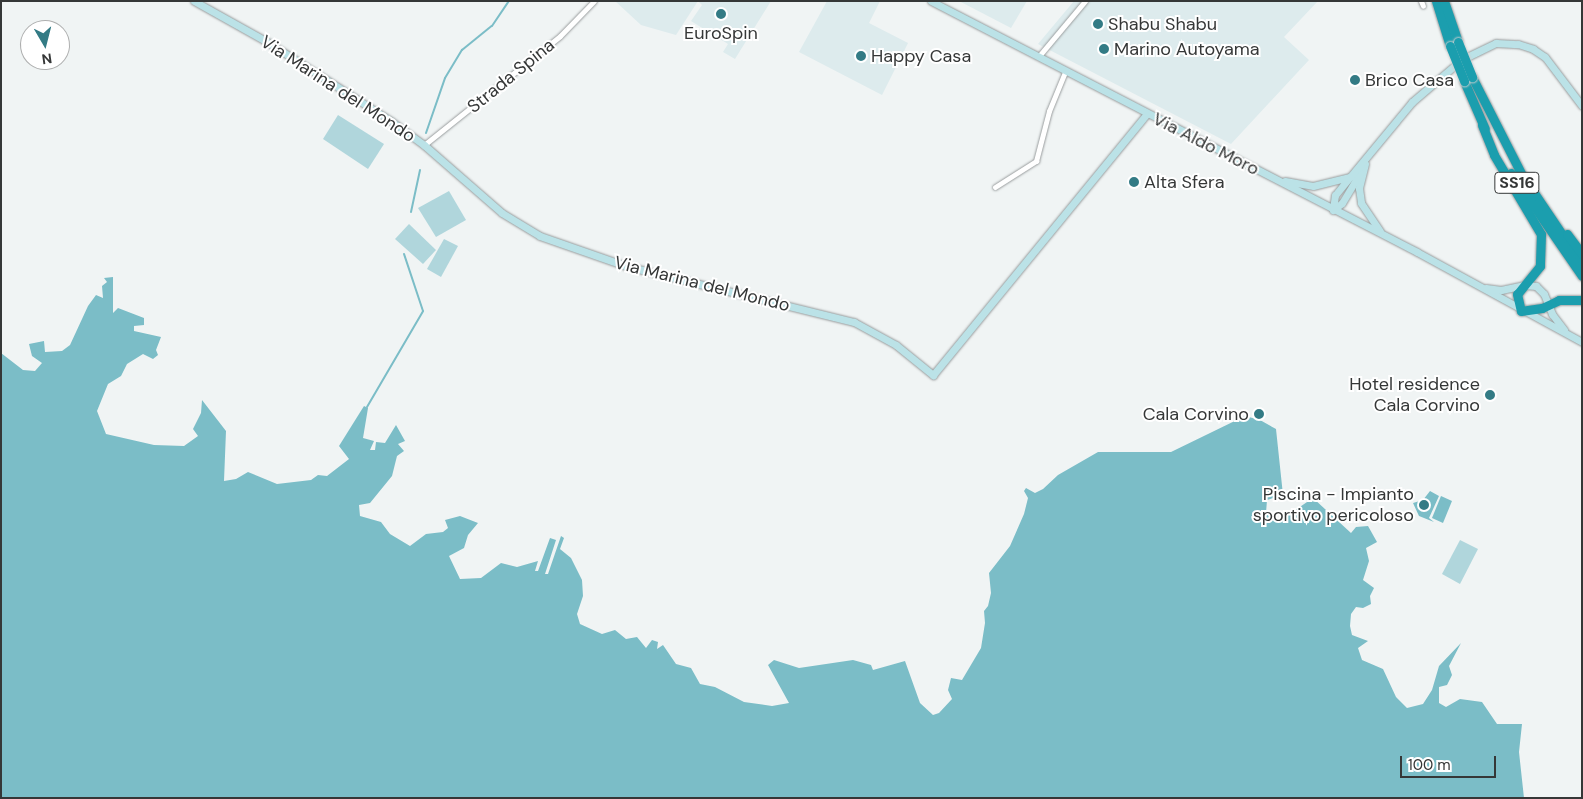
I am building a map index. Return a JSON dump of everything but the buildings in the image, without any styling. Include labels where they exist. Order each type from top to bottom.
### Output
[{"type":"highway","name":"SS16","points":[[1436,1],[1468,80],[1494,155],[1541,234],[1540,266],[1524,285]]},
{"type":"highway","name":"SS16","points":[[1444,1],[1454,44]]},
{"type":"highway","name":"SS16","points":[[1468,80],[1535,198],[1582,264]]},
{"type":"highway","name":"SS16","points":[[1482,124],[1535,213],[1582,276]]},
{"type":"highway","name":"SS16","points":[[1499,134],[1506,140],[1582,254]]},
{"type":"highway","points":[[1524,285],[1517,294],[1521,311],[1549,305],[1559,300],[1582,300]]},
{"type":"street","name":"Via Marina del Mondo","points":[[194,1],[332,82],[424,145],[484,200],[540,236],[626,266],[854,322],[896,346],[934,375],[1147,114]]},
{"type":"street","name":"Strada Spina","points":[[424,145],[560,36],[594,1]]},
{"type":"street","name":"Via Aldo Moro","points":[[931,1],[1333,210],[1382,233],[1521,311],[1582,342]]},
{"type":"street","points":[[1038,56],[1085,1]]},
{"type":"street","points":[[1468,56],[1496,43],[1518,44],[1533,49],[1545,57],[1582,106]]},
{"type":"street","points":[[1333,210],[1335,195],[1371,154],[1412,102],[1453,67]]},
{"type":"street","points":[[995,187],[1036,161],[1047,128],[1049,111],[1065,72]]},
{"type":"street","points":[[1333,210],[1342,203],[1371,154]]},
{"type":"street","points":[[1361,170],[1361,203],[1382,233]]},
{"type":"street","points":[[1273,178],[1313,186],[1350,177]]},
{"type":"street","points":[[1480,287],[1501,290],[1524,285],[1541,290],[1566,334]]},
{"type":"shaded area","points":[[615,1],[698,1],[676,35],[641,25]]},
{"type":"shaded area","points":[[698,1],[771,1],[735,59],[723,52],[728,44],[691,21],[702,5]]},
{"type":"shaded area","points":[[827,1],[880,1],[869,23],[908,43],[882,95],[799,52]]},
{"type":"shaded area","points":[[959,1],[1027,1],[1011,28]]},
{"type":"shaded area","points":[[1074,1],[1318,1],[1284,37],[1309,60],[1231,144],[1038,44]]},
{"type":"shaded area","points":[[338,115],[384,144],[368,169],[323,139]]},
{"type":"shaded area","points":[[449,191],[466,220],[436,237],[418,208]]},
{"type":"shaded area","points":[[409,224],[436,250],[423,264],[395,239]]},
{"type":"shaded area","points":[[444,239],[458,246],[441,277],[427,269]]},
{"type":"shaded area","points":[[113,277],[113,313],[118,308],[144,318],[144,325],[134,326],[134,331],[161,337],[156,350],[158,355],[153,359],[143,354],[127,364],[121,376],[108,384],[97,411],[106,434],[154,445],[184,446],[198,436],[193,429],[201,413],[202,400],[226,431],[224,481],[236,479],[248,472],[277,484],[311,480],[318,475],[327,476],[349,459],[339,446],[364,406],[368,408],[363,438],[374,441],[370,450],[375,450],[376,442],[385,443],[396,425],[405,441],[398,444],[404,451],[397,456],[392,476],[370,503],[359,505],[360,516],[381,522],[390,534],[410,546],[426,534],[443,532],[448,528],[445,520],[460,516],[478,523],[468,535],[464,548],[449,556],[460,579],[481,578],[501,563],[517,567],[538,561],[535,571],[538,571],[550,538],[556,540],[545,574],[548,574],[561,536],[564,538],[560,549],[571,558],[582,580],[583,596],[577,614],[580,624],[602,634],[615,630],[626,639],[637,637],[646,648],[652,640],[658,642],[657,649],[663,645],[676,664],[691,668],[700,684],[715,687],[744,702],[772,706],[789,703],[768,665],[774,660],[799,668],[853,660],[871,665],[873,670],[905,661],[920,703],[933,715],[939,713],[952,699],[948,690],[951,678],[962,680],[981,648],[985,623],[984,611],[988,606],[991,593],[989,573],[1010,546],[1024,514],[1028,498],[1024,491],[1026,488],[1035,493],[1043,489],[1058,475],[1098,452],[1171,452],[1245,416],[1260,420],[1276,429],[1283,495],[1267,500],[1266,513],[1273,520],[1282,519],[1313,498],[1351,533],[1356,527],[1368,526],[1377,542],[1366,548],[1369,561],[1363,580],[1374,588],[1370,596],[1371,604],[1363,608],[1356,607],[1351,614],[1350,626],[1352,635],[1368,641],[1358,648],[1362,660],[1383,669],[1396,697],[1407,708],[1423,704],[1432,690],[1439,666],[1461,643],[1449,666],[1452,675],[1447,685],[1439,687],[1439,703],[1446,707],[1460,699],[1482,702],[1497,724],[1522,724],[1519,752],[1524,798],[1,798],[1,353],[23,370],[35,371],[42,363],[32,356],[29,344],[44,341],[45,352],[62,351],[70,345],[88,306],[96,295],[103,298],[102,286],[107,282],[104,278]]},
{"type":"shaded area","name":"Piscina - Impianto sportivo pericoloso","points":[[1430,491],[1439,496],[1429,518],[1434,522],[1419,516],[1413,503],[1423,500]]},
{"type":"shaded area","points":[[1441,496],[1452,501],[1443,523],[1432,518]]},
{"type":"shaded area","points":[[1460,540],[1478,549],[1460,584],[1442,574]]},
{"type":"waterway","points":[[426,133],[445,78],[462,50],[492,26],[509,1]]},
{"type":"waterway","points":[[411,212],[420,170]]},
{"type":"waterway","points":[[367,407],[423,311],[404,254]]},
{"type":"place","name":"EuroSpin","points":[[721,14]]},
{"type":"place","name":"Shabu Shabu","points":[[1098,24]]},
{"type":"place","name":"Marino Autoyama","points":[[1104,49]]},
{"type":"place","name":"Happy Casa","points":[[861,56]]},
{"type":"place","name":"Brico Casa","points":[[1355,80]]},
{"type":"place","name":"Alta Sfera","points":[[1134,182]]},
{"type":"place","name":"Hotel residence Cala Corvino","points":[[1490,395]]},
{"type":"place","name":"Cala Corvino","points":[[1259,414]]},
{"type":"place","name":"Piscina - Impianto sportivo pericoloso","points":[[1424,505]]}]
